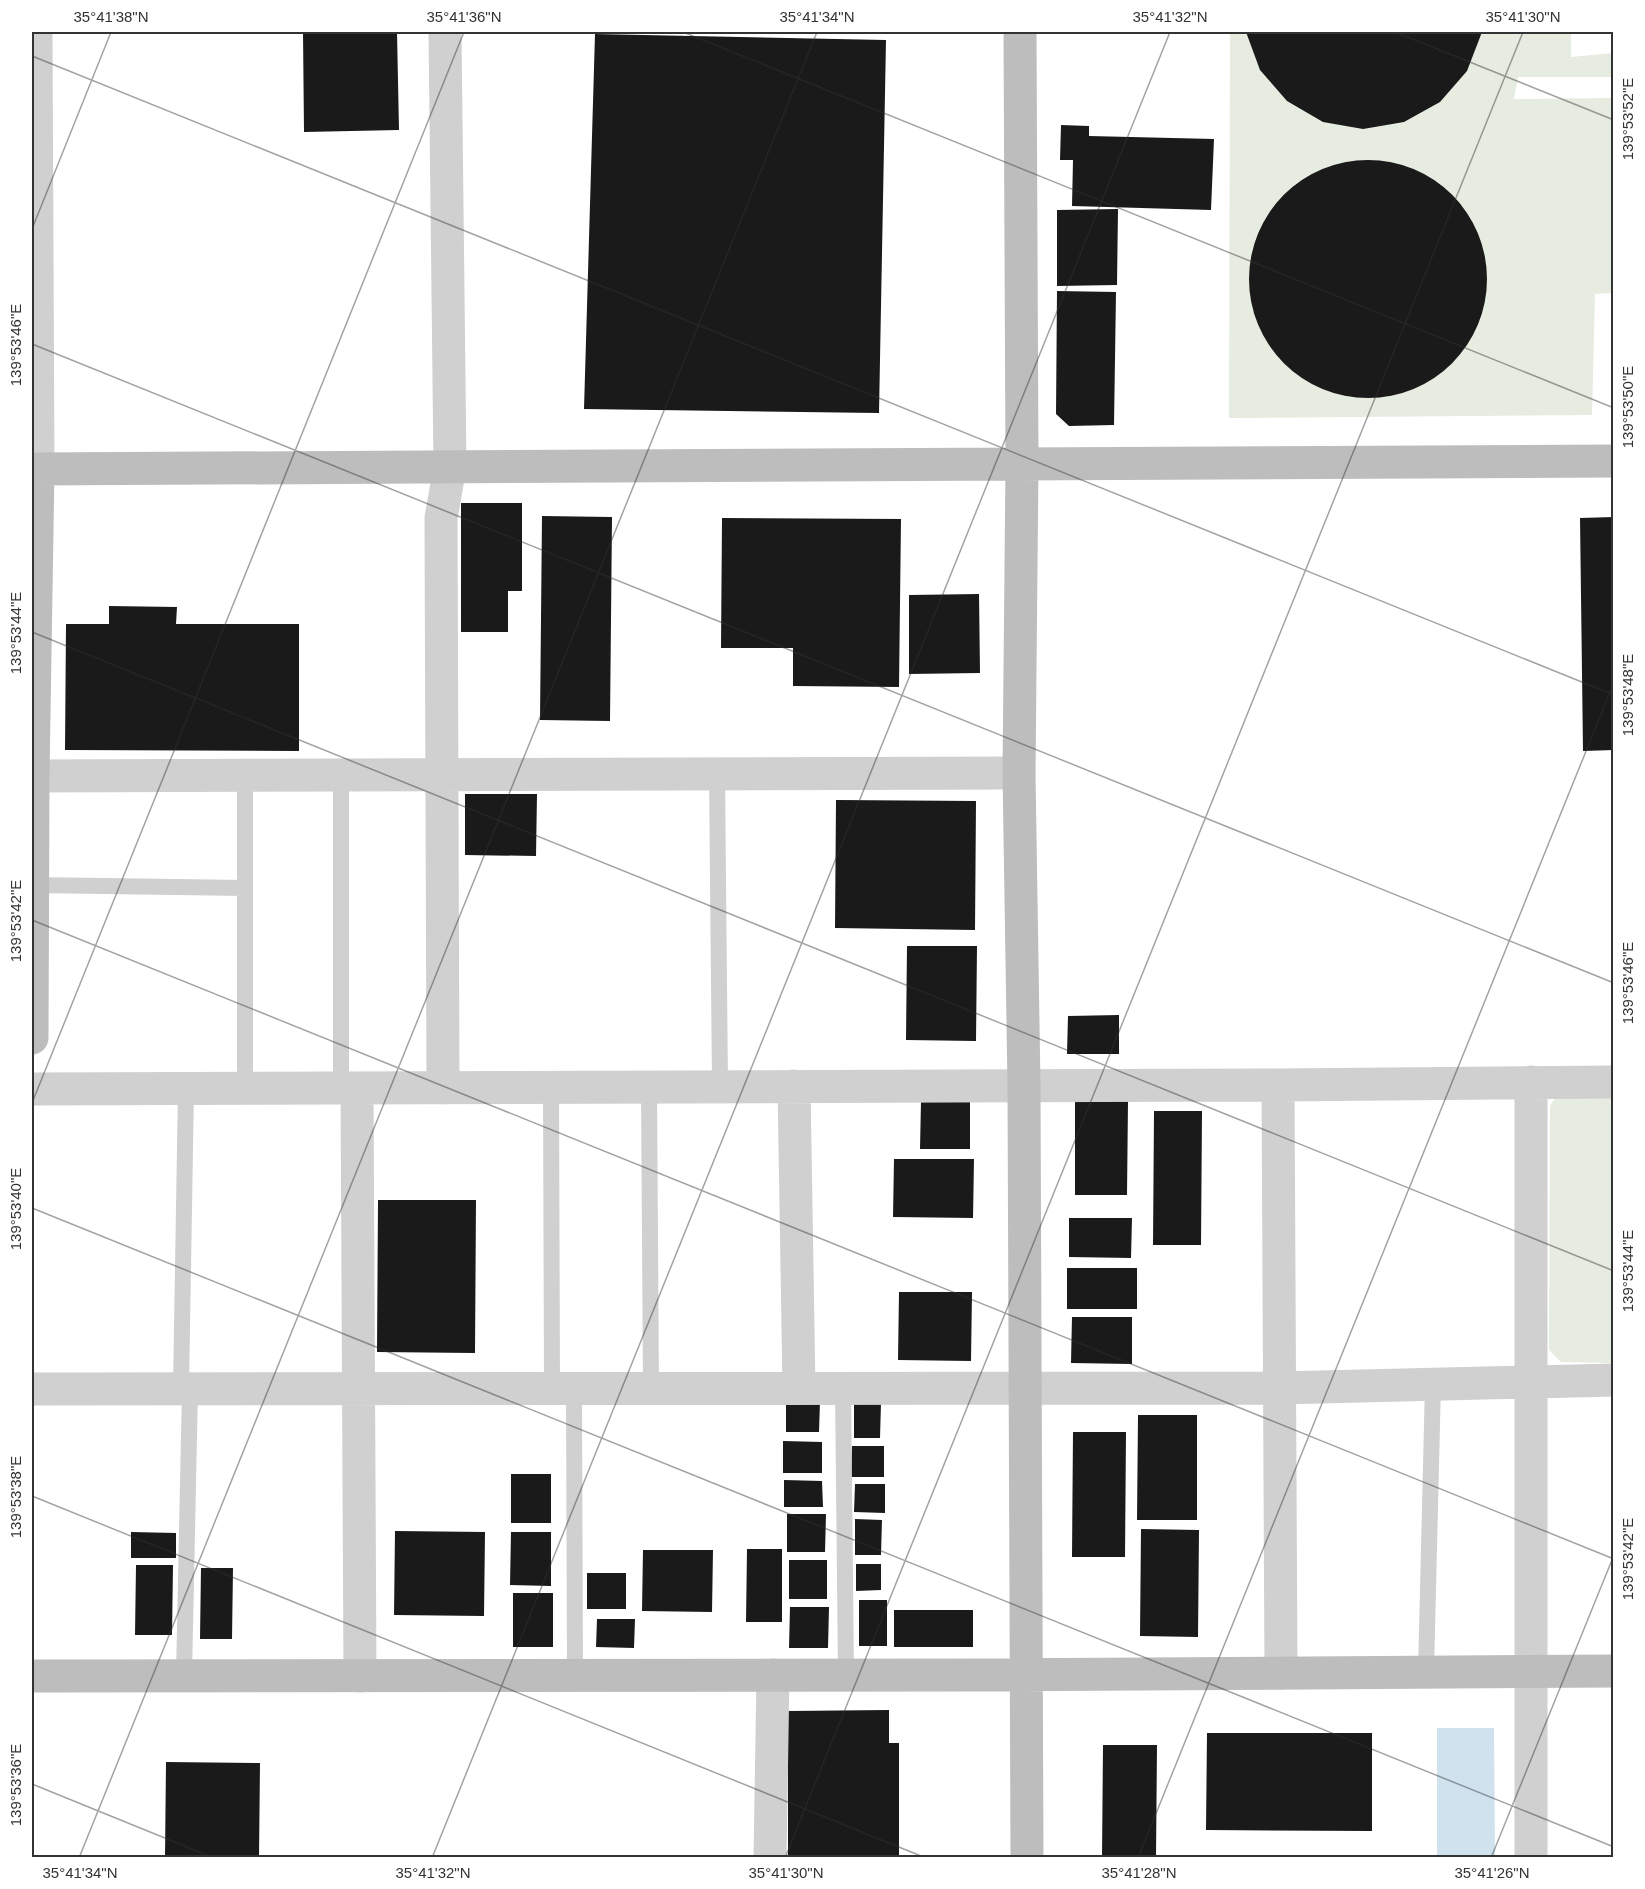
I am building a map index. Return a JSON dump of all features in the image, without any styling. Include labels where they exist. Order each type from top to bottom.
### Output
[{"type":"street","points":[[32,1038],[35,469],[33,133],[36,32]]},
{"type":"street","points":[[443,1088],[441,518],[450,467],[445,32]]},
{"type":"street","points":[[1020,32],[1022,464],[1019,773],[1024,1086],[1027,1857]]},
{"type":"street","points":[[35,469],[1614,461]]},
{"type":"street","points":[[32,777],[1019,773]]},
{"type":"street","points":[[1531,1082],[1531,1857]]},
{"type":"street","points":[[32,1089],[1614,1082]]},
{"type":"street","points":[[1278,1085],[1281,1673]]},
{"type":"street","points":[[794,1086],[799,1388]]},
{"type":"street","points":[[349,1088],[360,1389],[360,1676]]},
{"type":"street","points":[[32,1389],[1280,1388],[1614,1380]]},
{"type":"street","points":[[32,1676],[1027,1675],[1614,1671]]},
{"type":"street","points":[[770,1857],[773,1675]]},
{"type":"lane","points":[[717,774],[720,1087]]},
{"type":"lane","points":[[341,775],[349,1088]]},
{"type":"lane","points":[[244,776],[245,1088]]},
{"type":"lane","points":[[33,885],[245,888]]},
{"type":"lane","points":[[551,1087],[575,1676]]},
{"type":"lane","points":[[649,1087],[651,1389]]},
{"type":"lane","points":[[184,1676],[186,1088]]},
{"type":"lane","points":[[1426,1672],[1433,1383]]},
{"type":"lane","points":[[843,1388],[846,1675]]},
{"type":"shaded area","points":[[1230,32],[1571,32],[1571,57],[1613,53],[1613,77],[1518,77],[1514,99],[1613,98],[1613,293],[1595,294],[1592,415],[1229,418]]},
{"type":"shaded area","points":[[1557,1095],[1613,1096],[1613,1363],[1561,1362],[1549,1350],[1550,1106]]},
{"type":"water","points":[[1437,1728],[1494,1728],[1495,1857],[1437,1857]]},
{"type":"building","points":[[303,32],[397,32],[399,130],[304,132]]},
{"type":"building","points":[[1246,32],[1482,32],[1467,71],[1440,102],[1404,122],[1363,129],[1323,122],[1287,101],[1260,70]]},
{"type":"building","points":[[595,34],[886,40],[879,413],[584,409]]},
{"type":"building","points":[[1061,125],[1089,126],[1089,136],[1214,139],[1211,210],[1072,206],[1073,160],[1060,160]]},
{"type":"building","points":[[1356,160],[1380,160],[1403,165],[1424,174],[1444,187],[1460,203],[1473,223],[1482,244],[1487,279],[1485,302],[1478,325],[1460,355],[1444,371],[1424,384],[1403,393],[1380,398],[1356,398],[1333,393],[1312,384],[1292,371],[1276,355],[1263,335],[1254,314],[1249,291],[1249,267],[1254,244],[1263,223],[1276,203],[1292,187],[1312,174],[1333,165]]},
{"type":"building","points":[[1118,209],[1117,285],[1057,286],[1057,210]]},
{"type":"building","points":[[1057,291],[1116,292],[1114,425],[1069,426],[1056,414]]},
{"type":"building","points":[[461,503],[522,503],[522,591],[508,591],[508,632],[461,632]]},
{"type":"building","points":[[542,516],[612,517],[610,721],[540,720]]},
{"type":"building","points":[[1614,517],[1614,750],[1583,751],[1580,518]]},
{"type":"building","points":[[722,518],[901,519],[899,687],[793,686],[793,648],[721,648]]},
{"type":"building","points":[[979,594],[980,673],[909,674],[909,595]]},
{"type":"building","points":[[109,606],[177,607],[176,624],[299,624],[299,751],[65,750],[66,624],[109,624]]},
{"type":"building","points":[[465,794],[537,794],[536,856],[465,855]]},
{"type":"building","points":[[836,800],[976,801],[975,930],[835,928]]},
{"type":"building","points":[[907,946],[977,946],[976,1041],[906,1040]]},
{"type":"building","points":[[1119,1015],[1119,1054],[1067,1054],[1068,1016]]},
{"type":"building","points":[[1075,1100],[1128,1101],[1127,1195],[1075,1195]]},
{"type":"building","points":[[921,1101],[970,1101],[970,1149],[920,1149]]},
{"type":"building","points":[[1154,1111],[1202,1111],[1201,1245],[1153,1245]]},
{"type":"building","points":[[894,1159],[974,1159],[973,1218],[893,1217]]},
{"type":"building","points":[[378,1200],[476,1200],[475,1353],[377,1352]]},
{"type":"building","points":[[1069,1218],[1132,1218],[1131,1258],[1069,1257]]},
{"type":"building","points":[[1067,1268],[1137,1268],[1137,1309],[1067,1309]]},
{"type":"building","points":[[899,1292],[972,1292],[971,1361],[898,1360]]},
{"type":"building","points":[[1072,1317],[1132,1317],[1132,1364],[1071,1363]]},
{"type":"building","points":[[786,1401],[820,1401],[819,1432],[786,1432]]},
{"type":"building","points":[[854,1403],[881,1403],[880,1438],[854,1438]]},
{"type":"building","points":[[1138,1415],[1197,1415],[1197,1520],[1137,1520]]},
{"type":"building","points":[[1073,1432],[1126,1432],[1125,1557],[1072,1557]]},
{"type":"building","points":[[783,1441],[822,1442],[822,1473],[783,1473]]},
{"type":"building","points":[[852,1446],[884,1446],[884,1477],[851,1477]]},
{"type":"building","points":[[511,1474],[551,1474],[551,1523],[511,1523]]},
{"type":"building","points":[[784,1480],[822,1481],[823,1507],[784,1507]]},
{"type":"building","points":[[855,1484],[885,1484],[885,1513],[854,1512]]},
{"type":"building","points":[[787,1514],[826,1514],[825,1552],[787,1552]]},
{"type":"building","points":[[855,1519],[882,1520],[881,1555],[855,1555]]},
{"type":"building","points":[[1141,1529],[1199,1530],[1198,1637],[1140,1636]]},
{"type":"building","points":[[395,1531],[485,1532],[484,1616],[394,1615]]},
{"type":"building","points":[[131,1532],[176,1533],[176,1558],[131,1558]]},
{"type":"building","points":[[511,1532],[551,1532],[551,1586],[510,1585]]},
{"type":"building","points":[[747,1549],[782,1549],[782,1622],[746,1622]]},
{"type":"building","points":[[643,1550],[713,1550],[712,1612],[642,1611]]},
{"type":"building","points":[[789,1560],[827,1560],[827,1599],[789,1599]]},
{"type":"building","points":[[856,1564],[881,1564],[881,1590],[856,1591]]},
{"type":"building","points":[[136,1565],[173,1565],[172,1635],[135,1635]]},
{"type":"building","points":[[201,1568],[233,1568],[232,1639],[200,1639]]},
{"type":"building","points":[[587,1573],[626,1573],[626,1609],[587,1609]]},
{"type":"building","points":[[513,1593],[553,1593],[553,1647],[513,1647]]},
{"type":"building","points":[[859,1600],[887,1600],[887,1646],[859,1646]]},
{"type":"building","points":[[790,1607],[829,1607],[828,1648],[789,1648]]},
{"type":"building","points":[[894,1610],[973,1610],[973,1647],[894,1647]]},
{"type":"building","points":[[597,1619],[635,1619],[634,1648],[596,1647]]},
{"type":"building","points":[[889,1710],[889,1743],[899,1743],[899,1858],[788,1858],[788,1711]]},
{"type":"building","points":[[1207,1733],[1372,1733],[1372,1831],[1206,1830]]},
{"type":"building","points":[[1103,1745],[1157,1745],[1156,1858],[1102,1858]]},
{"type":"building","points":[[166,1762],[260,1763],[259,1858],[165,1858]]}]
